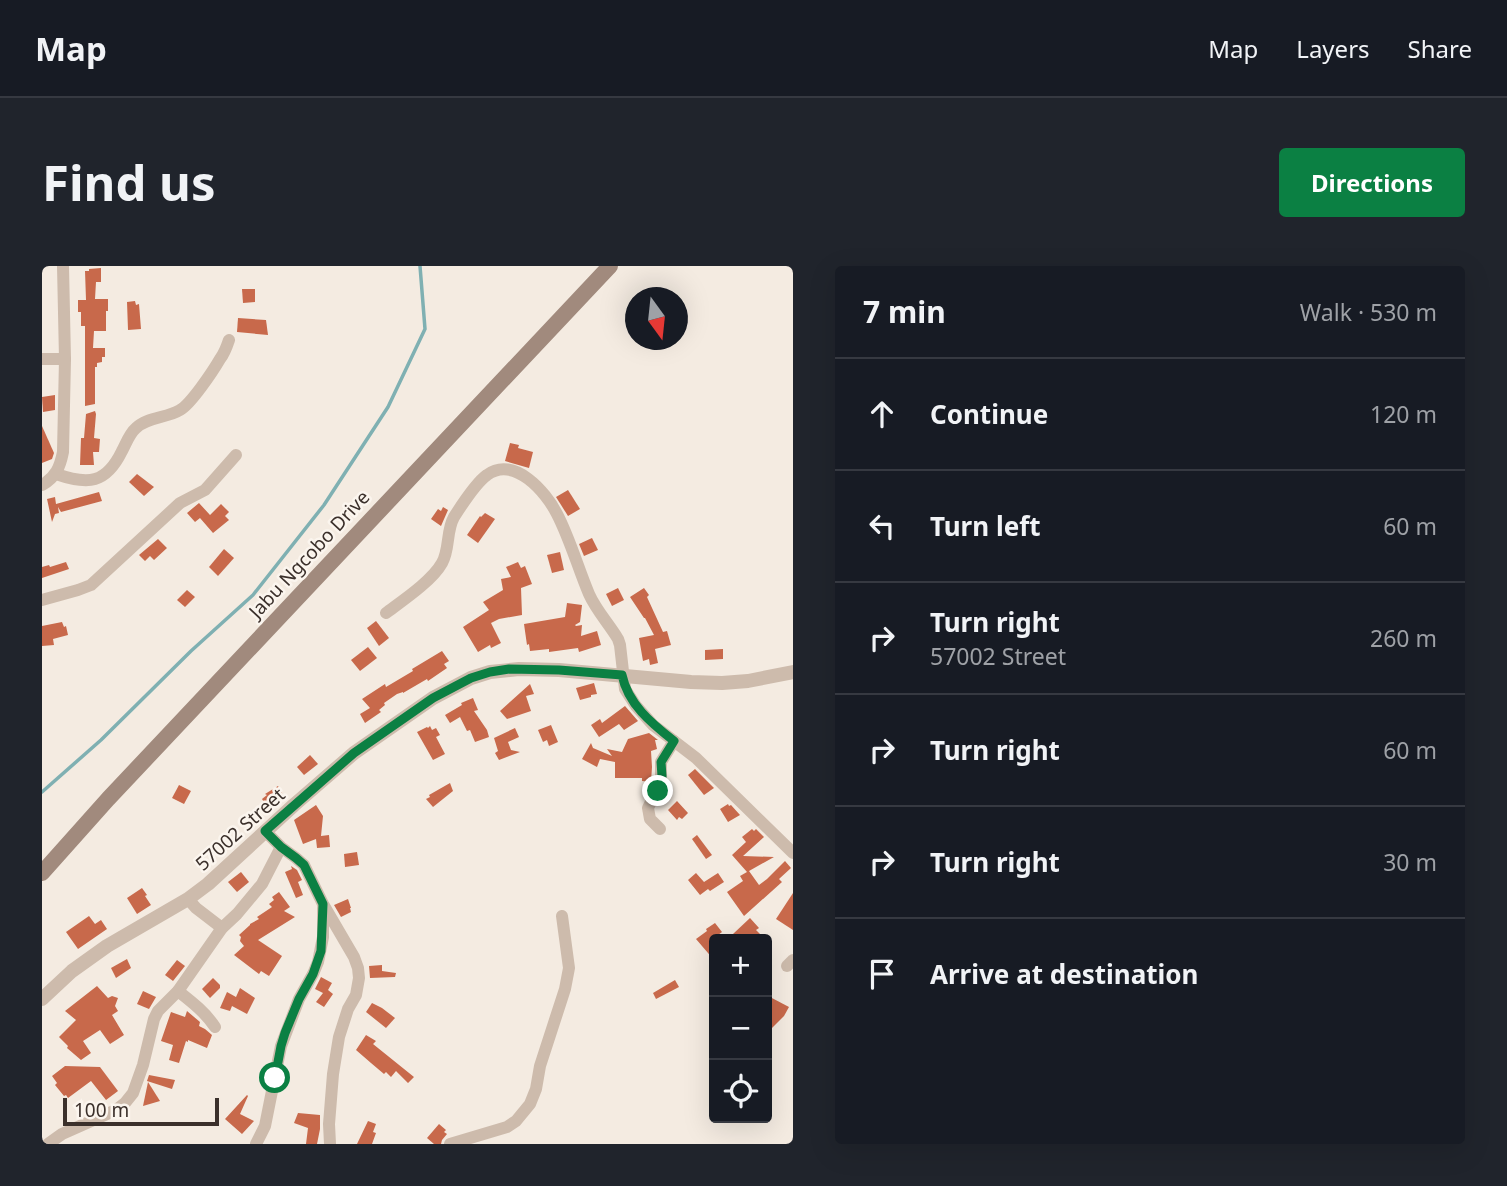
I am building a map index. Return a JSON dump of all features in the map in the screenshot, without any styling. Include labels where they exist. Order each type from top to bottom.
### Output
[{"type":"main road","name":"Jabu Ngcobo Drive","points":[[42,873],[117,789],[610,266]]},
{"type":"street","points":[[42,485],[56,474],[63,452],[63,266]]},
{"type":"street","points":[[56,474],[85,481],[101,478],[119,457],[136,427],[179,411],[187,404],[222,358],[229,340]]},
{"type":"street","points":[[42,359],[65,359]]},
{"type":"street","points":[[42,600],[91,585],[180,503],[205,490],[236,455]]},
{"type":"street","points":[[386,613],[442,564],[452,520],[485,476],[494,471],[514,470],[534,483],[557,512],[590,597],[618,639],[622,675],[630,698],[653,725],[696,758],[793,853]]},
{"type":"street","name":"57002 Street","points":[[42,999],[72,971],[107,946],[188,899],[208,884],[354,753],[433,698],[471,678],[509,669],[559,670],[722,683],[793,673]]},
{"type":"street","points":[[660,829],[650,819],[648,808],[662,781],[661,762],[674,741]]},
{"type":"street","points":[[265,831],[304,865],[358,968],[356,995],[348,1009],[339,1037],[331,1099],[330,1144]]},
{"type":"street","points":[[48,1144],[62,1134],[116,1110],[133,1093],[158,1011],[178,991],[222,928],[262,884],[281,847]]},
{"type":"street","points":[[188,899],[222,928]]},
{"type":"street","points":[[256,1144],[265,1126],[281,1046],[321,951],[323,904]]},
{"type":"street","points":[[450,1144],[507,1126],[516,1121],[530,1104],[569,968],[562,916]]},
{"type":"street","points":[[178,991],[209,1017],[215,1027]]},
{"type":"building","points":[[101,268],[101,282],[96,282],[95,299],[108,299],[106,331],[94,331],[93,348],[105,348],[105,357],[102,357],[102,362],[95,367],[95,404],[85,406],[85,326],[81,326],[78,300],[86,300],[85,271]]},
{"type":"building","points":[[242,289],[255,289],[255,302],[243,303]]},
{"type":"building","points":[[135,301],[136,305],[139,304],[141,329],[128,330],[127,302]]},
{"type":"building","points":[[238,318],[266,320],[268,335],[237,332]]},
{"type":"building","points":[[55,395],[55,410],[43,412],[42,397]]},
{"type":"building","points":[[95,411],[94,438],[100,439],[99,452],[93,452],[94,465],[80,465],[81,438],[84,438],[86,414]]},
{"type":"building","points":[[42,426],[54,453],[52,459],[42,463]]},
{"type":"building","points":[[510,443],[533,452],[529,468],[505,461]]},
{"type":"building","points":[[137,474],[154,487],[144,496],[129,482]]},
{"type":"building","points":[[568,490],[580,509],[568,516],[556,497]]},
{"type":"building","points":[[99,492],[102,501],[61,512],[58,507],[59,513],[55,514],[52,522],[47,499],[55,497],[56,504]]},
{"type":"building","points":[[199,503],[210,515],[221,504],[229,512],[225,516],[229,520],[213,533],[200,518],[195,522],[187,513]]},
{"type":"building","points":[[443,507],[448,510],[441,526],[431,519],[438,509],[441,511]]},
{"type":"building","points":[[485,513],[495,519],[478,543],[467,535]]},
{"type":"building","points":[[592,538],[598,550],[584,556],[579,544]]},
{"type":"building","points":[[158,539],[167,548],[154,560],[150,556],[145,561],[139,555]]},
{"type":"building","points":[[224,549],[234,558],[218,576],[209,567]]},
{"type":"building","points":[[560,552],[564,570],[552,573],[547,555]]},
{"type":"building","points":[[66,562],[69,569],[42,578],[42,567]]},
{"type":"building","points":[[518,562],[521,568],[525,566],[532,584],[521,588],[522,615],[491,623],[501,643],[491,648],[490,645],[478,652],[463,627],[489,610],[483,602],[503,590],[501,579],[511,577],[506,567]]},
{"type":"building","points":[[618,588],[624,600],[612,606],[606,594]]},
{"type":"building","points":[[644,588],[663,632],[667,631],[671,645],[655,649],[658,663],[650,665],[649,659],[643,661],[639,638],[654,635],[630,597]]},
{"type":"building","points":[[187,590],[195,597],[185,607],[177,600]]},
{"type":"building","points":[[567,603],[582,605],[580,622],[575,625],[582,625],[581,636],[597,631],[601,645],[579,652],[578,648],[549,652],[549,649],[530,651],[524,624],[565,617]]},
{"type":"building","points":[[376,621],[389,638],[379,646],[367,628]]},
{"type":"building","points":[[62,622],[68,635],[53,639],[54,645],[42,646],[42,626]]},
{"type":"building","points":[[368,647],[377,658],[360,671],[351,660]]},
{"type":"building","points":[[723,649],[723,659],[705,660],[705,650]]},
{"type":"building","points":[[442,651],[449,661],[444,664],[447,668],[428,681],[427,679],[397,694],[384,703],[379,710],[381,712],[365,723],[360,714],[370,708],[362,699],[413,671],[412,669]]},
{"type":"building","points":[[594,683],[597,694],[580,700],[576,688]]},
{"type":"building","points":[[530,684],[534,694],[526,696],[531,711],[507,719],[500,711]]},
{"type":"building","points":[[473,698],[478,710],[474,711],[489,737],[475,742],[460,717],[450,723],[445,715]]},
{"type":"building","points":[[625,706],[638,721],[624,730],[619,724],[599,737],[591,725],[600,719],[602,723]]},
{"type":"building","points":[[551,725],[558,742],[549,746],[547,740],[543,742],[538,730]]},
{"type":"building","points":[[430,726],[432,730],[436,728],[440,735],[436,737],[445,754],[433,760],[417,732]]},
{"type":"building","points":[[515,728],[519,737],[508,742],[511,750],[520,752],[499,760],[495,753],[498,751],[494,738]]},
{"type":"building","points":[[649,733],[658,740],[655,740],[657,749],[651,751],[651,782],[642,781],[642,778],[615,778],[615,762],[600,759],[597,767],[582,759],[591,743],[593,748],[612,756],[607,749],[622,752],[628,739]]},
{"type":"building","points":[[310,755],[318,764],[304,775],[297,767]]},
{"type":"building","points":[[695,769],[714,788],[704,795],[688,775]]},
{"type":"building","points":[[450,783],[453,791],[433,807],[426,799]]},
{"type":"building","points":[[179,785],[191,791],[184,804],[172,798]]},
{"type":"building","points":[[278,786],[284,797],[267,807],[262,799]]},
{"type":"building","points":[[677,801],[688,813],[677,820],[668,810]]},
{"type":"building","points":[[728,804],[740,815],[728,822],[720,809]]},
{"type":"building","points":[[316,805],[323,816],[321,836],[329,835],[330,847],[317,848],[316,839],[303,844],[294,820]]},
{"type":"building","points":[[756,829],[764,837],[743,856],[774,857],[749,871],[759,885],[785,861],[791,868],[779,879],[782,882],[744,916],[727,892],[743,881],[740,876],[747,872],[732,855],[746,842],[742,837]]},
{"type":"building","points":[[697,835],[712,855],[706,859],[692,839]]},
{"type":"building","points":[[357,852],[359,865],[345,867],[344,854]]},
{"type":"building","points":[[291,866],[297,870],[302,880],[298,882],[303,895],[296,898],[285,872],[292,869]]},
{"type":"building","points":[[241,872],[249,882],[237,892],[228,882]]},
{"type":"building","points":[[696,873],[704,882],[718,873],[724,882],[700,895],[688,880]]},
{"type":"building","points":[[142,888],[151,905],[137,914],[127,898]]},
{"type":"building","points":[[279,892],[290,907],[284,911],[295,917],[258,940],[282,956],[269,976],[261,971],[259,974],[234,955],[244,946],[239,935],[272,907],[269,904],[274,900],[272,897]]},
{"type":"building","points":[[793,893],[793,930],[776,919]]},
{"type":"building","points":[[348,899],[351,912],[341,917],[334,905]]},
{"type":"building","points":[[89,916],[95,924],[101,920],[107,929],[78,949],[66,932]]},
{"type":"building","points":[[750,918],[759,928],[756,930],[760,934],[733,934]]},
{"type":"building","points":[[715,923],[722,932],[709,934],[709,954],[696,939],[707,931],[706,929]]},
{"type":"building","points":[[127,959],[131,968],[116,978],[111,968]]},
{"type":"building","points":[[177,960],[185,966],[173,981],[165,975]]},
{"type":"building","points":[[382,965],[382,971],[396,973],[395,977],[370,978],[369,966]]},
{"type":"building","points":[[321,977],[332,983],[328,990],[333,994],[324,1007],[316,1002],[323,993],[315,989]]},
{"type":"building","points":[[213,978],[220,988],[210,998],[202,989]]},
{"type":"building","points":[[675,980],[679,987],[656,999],[653,993]]},
{"type":"building","points":[[97,986],[108,998],[118,998],[115,1006],[118,1011],[112,1015],[124,1035],[110,1044],[100,1030],[83,1041],[91,1053],[81,1060],[59,1037],[76,1020],[65,1011]]},
{"type":"building","points":[[240,988],[255,998],[247,1014],[232,1006],[230,1011],[220,1008],[227,992],[236,997]]},
{"type":"building","points":[[143,991],[156,997],[149,1009],[137,1004]]},
{"type":"building","points":[[772,998],[789,1007],[772,1028]]},
{"type":"building","points":[[372,1003],[395,1018],[386,1028],[366,1012]]},
{"type":"building","points":[[187,1011],[200,1022],[199,1026],[212,1035],[207,1048],[186,1041],[179,1063],[169,1060],[173,1045],[161,1041],[171,1012],[185,1017]]},
{"type":"building","points":[[366,1035],[376,1041],[373,1044],[414,1077],[408,1083],[396,1071],[391,1077],[386,1072],[384,1074],[356,1050]]},
{"type":"building","points":[[65,1066],[100,1067],[118,1091],[106,1100],[91,1081],[68,1098],[55,1085],[57,1083],[52,1076]]},
{"type":"building","points":[[149,1075],[175,1080],[172,1089],[147,1081]]},
{"type":"building","points":[[148,1082],[160,1101],[143,1106]]},
{"type":"building","points":[[247,1095],[240,1114],[254,1121],[242,1134],[225,1119]]},
{"type":"building","points":[[298,1113],[320,1115],[317,1144],[306,1144],[308,1128],[294,1123]]},
{"type":"building","points":[[368,1121],[376,1124],[372,1144],[357,1144]]},
{"type":"building","points":[[439,1124],[447,1134],[441,1144],[434,1144],[427,1138]]},
{"type":"waterway","points":[[42,792],[101,740],[191,651],[253,595],[324,505],[388,407],[425,329],[420,266]]},
{"type":"route","points":[[275,1078],[285,1033],[318,962],[323,937],[323,904],[304,865],[265,831],[354,753],[433,698],[480,674],[519,669],[622,675],[630,698],[653,725],[674,741],[661,762],[662,781],[658,791]]}]
